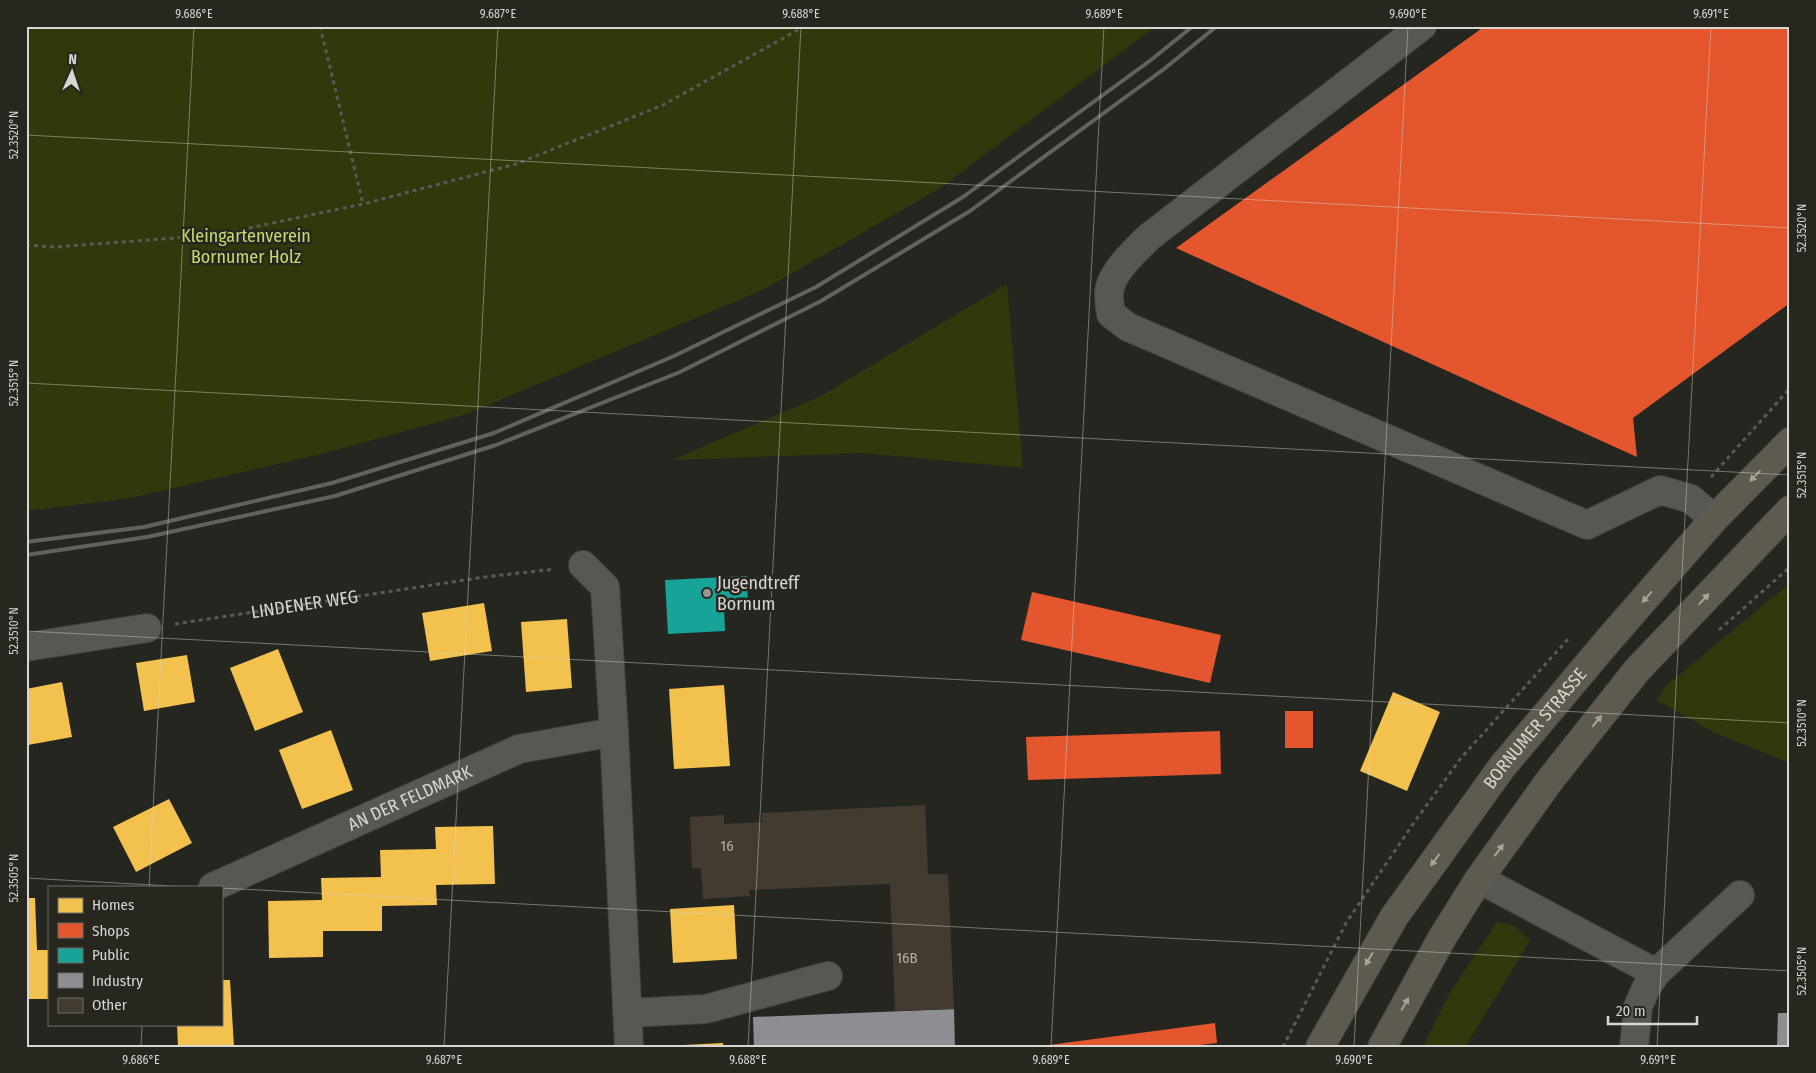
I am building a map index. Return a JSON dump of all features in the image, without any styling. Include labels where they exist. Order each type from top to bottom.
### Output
[{"type":"main road","name":"BORNUMER STRASSE","points":[[1320,1047],[1394,917],[1502,767],[1714,519],[1790,442]]},
{"type":"main road","points":[[1382,1047],[1442,938],[1479,879],[1550,780],[1638,670],[1790,510]]},
{"type":"street","points":[[1422,26],[1148,237],[1124,262],[1112,283],[1109,293],[1111,314],[1128,327],[1587,525],[1660,490],[1691,499],[1714,519]]},
{"type":"street","points":[[583,565],[605,587],[629,1047]]},
{"type":"street","points":[[26,647],[147,628]]},
{"type":"street","name":"AN DER FELDMARK","points":[[215,886],[519,748],[614,732]]},
{"type":"street","points":[[1479,879],[1656,973]]},
{"type":"street","points":[[1634,1047],[1638,1007],[1646,988],[1656,973],[1740,895]]},
{"type":"street","points":[[627,1013],[706,1010],[828,976]]},
{"type":"path","points":[[320,26],[363,204]]},
{"type":"path","points":[[26,245],[54,247],[216,235],[363,204],[516,164],[662,105],[805,26]]},
{"type":"path","name":"LINDENER WEG","points":[[147,628],[475,579],[583,565]]},
{"type":"path","points":[[1717,632],[1790,567]]},
{"type":"green space","name":"Kleingartenverein Bornumer Holz","points":[[26,26],[1156,26],[942,187],[763,290],[464,415],[321,454],[131,498],[26,511]]},
{"type":"green space","points":[[1007,284],[1023,468],[863,453],[672,460],[821,396]]},
{"type":"green space","points":[[1790,583],[1790,763],[1715,733],[1657,700],[1667,685]]},
{"type":"green space","points":[[1497,922],[1515,926],[1530,941],[1465,1047],[1423,1047],[1449,994]]},
{"type":"building: Homes","points":[[484,603],[492,651],[430,661],[422,613]]},
{"type":"building: Homes","points":[[567,619],[572,688],[526,692],[521,622]]},
{"type":"building: Homes","points":[[278,649],[303,712],[255,731],[230,668]]},
{"type":"building: Homes","points":[[187,655],[195,702],[144,711],[136,663]]},
{"type":"building: Homes","points":[[62,682],[72,737],[28,745],[26,735],[26,689]]},
{"type":"building: Homes","points":[[724,685],[730,766],[674,769],[669,689]]},
{"type":"building: Homes","points":[[1393,692],[1440,712],[1407,791],[1360,771]]},
{"type":"building: Homes","points":[[331,730],[353,790],[302,809],[279,750]]},
{"type":"building: Homes","points":[[169,799],[192,843],[136,872],[113,827]]},
{"type":"building: Homes","points":[[493,826],[495,884],[436,885],[437,905],[382,906],[382,931],[323,931],[323,957],[269,958],[268,901],[322,900],[321,878],[381,877],[380,850],[436,849],[435,827]]},
{"type":"building: Homes","points":[[26,898],[35,898],[37,950],[48,950],[48,999],[26,999]]},
{"type":"building: Homes","points":[[734,905],[737,959],[673,963],[670,909]]},
{"type":"building: Homes","points":[[222,980],[230,980],[234,1047],[178,1047],[177,1026],[222,1026]]},
{"type":"building: Homes","points":[[723,1043],[723,1047],[684,1047],[684,1045]]},
{"type":"building: Shops","points":[[1485,26],[1790,26],[1790,303],[1633,418],[1637,457],[1176,248]]},
{"type":"building: Shops","points":[[1032,592],[1221,635],[1210,683],[1021,640]]},
{"type":"building: Shops","points":[[1285,711],[1313,711],[1313,748],[1285,748]]},
{"type":"building: Shops","points":[[1220,731],[1221,774],[1028,780],[1026,737]]},
{"type":"building: Shops","points":[[1215,1023],[1217,1043],[1200,1045],[1200,1047],[1034,1047]]},
{"type":"building: Public","name":"Jugendtreff Bornum","points":[[747,576],[748,607],[724,608],[725,631],[668,634],[665,580]]},
{"type":"building: Industry","points":[[954,1009],[955,1047],[754,1047],[753,1017]]},
{"type":"building: Industry","points":[[1778,1013],[1790,1013],[1790,1047],[1777,1047]]},
{"type":"building: Other","points":[[925,805],[928,874],[948,874],[954,1009],[895,1011],[890,884],[749,890],[750,896],[703,899],[701,868],[692,868],[690,817],[724,815],[724,824],[762,822],[762,813]]},
{"type":"railway","points":[[26,542],[144,527],[332,483],[494,433],[674,356],[816,287],[963,197],[1151,60],[1193,26]]},
{"type":"railway","points":[[26,555],[147,537],[335,496],[496,445],[680,372],[821,301],[970,211],[1164,69],[1217,26]]},
{"type":"place","name":"Jugendtreff Bornum","points":[[707,593]]}]
